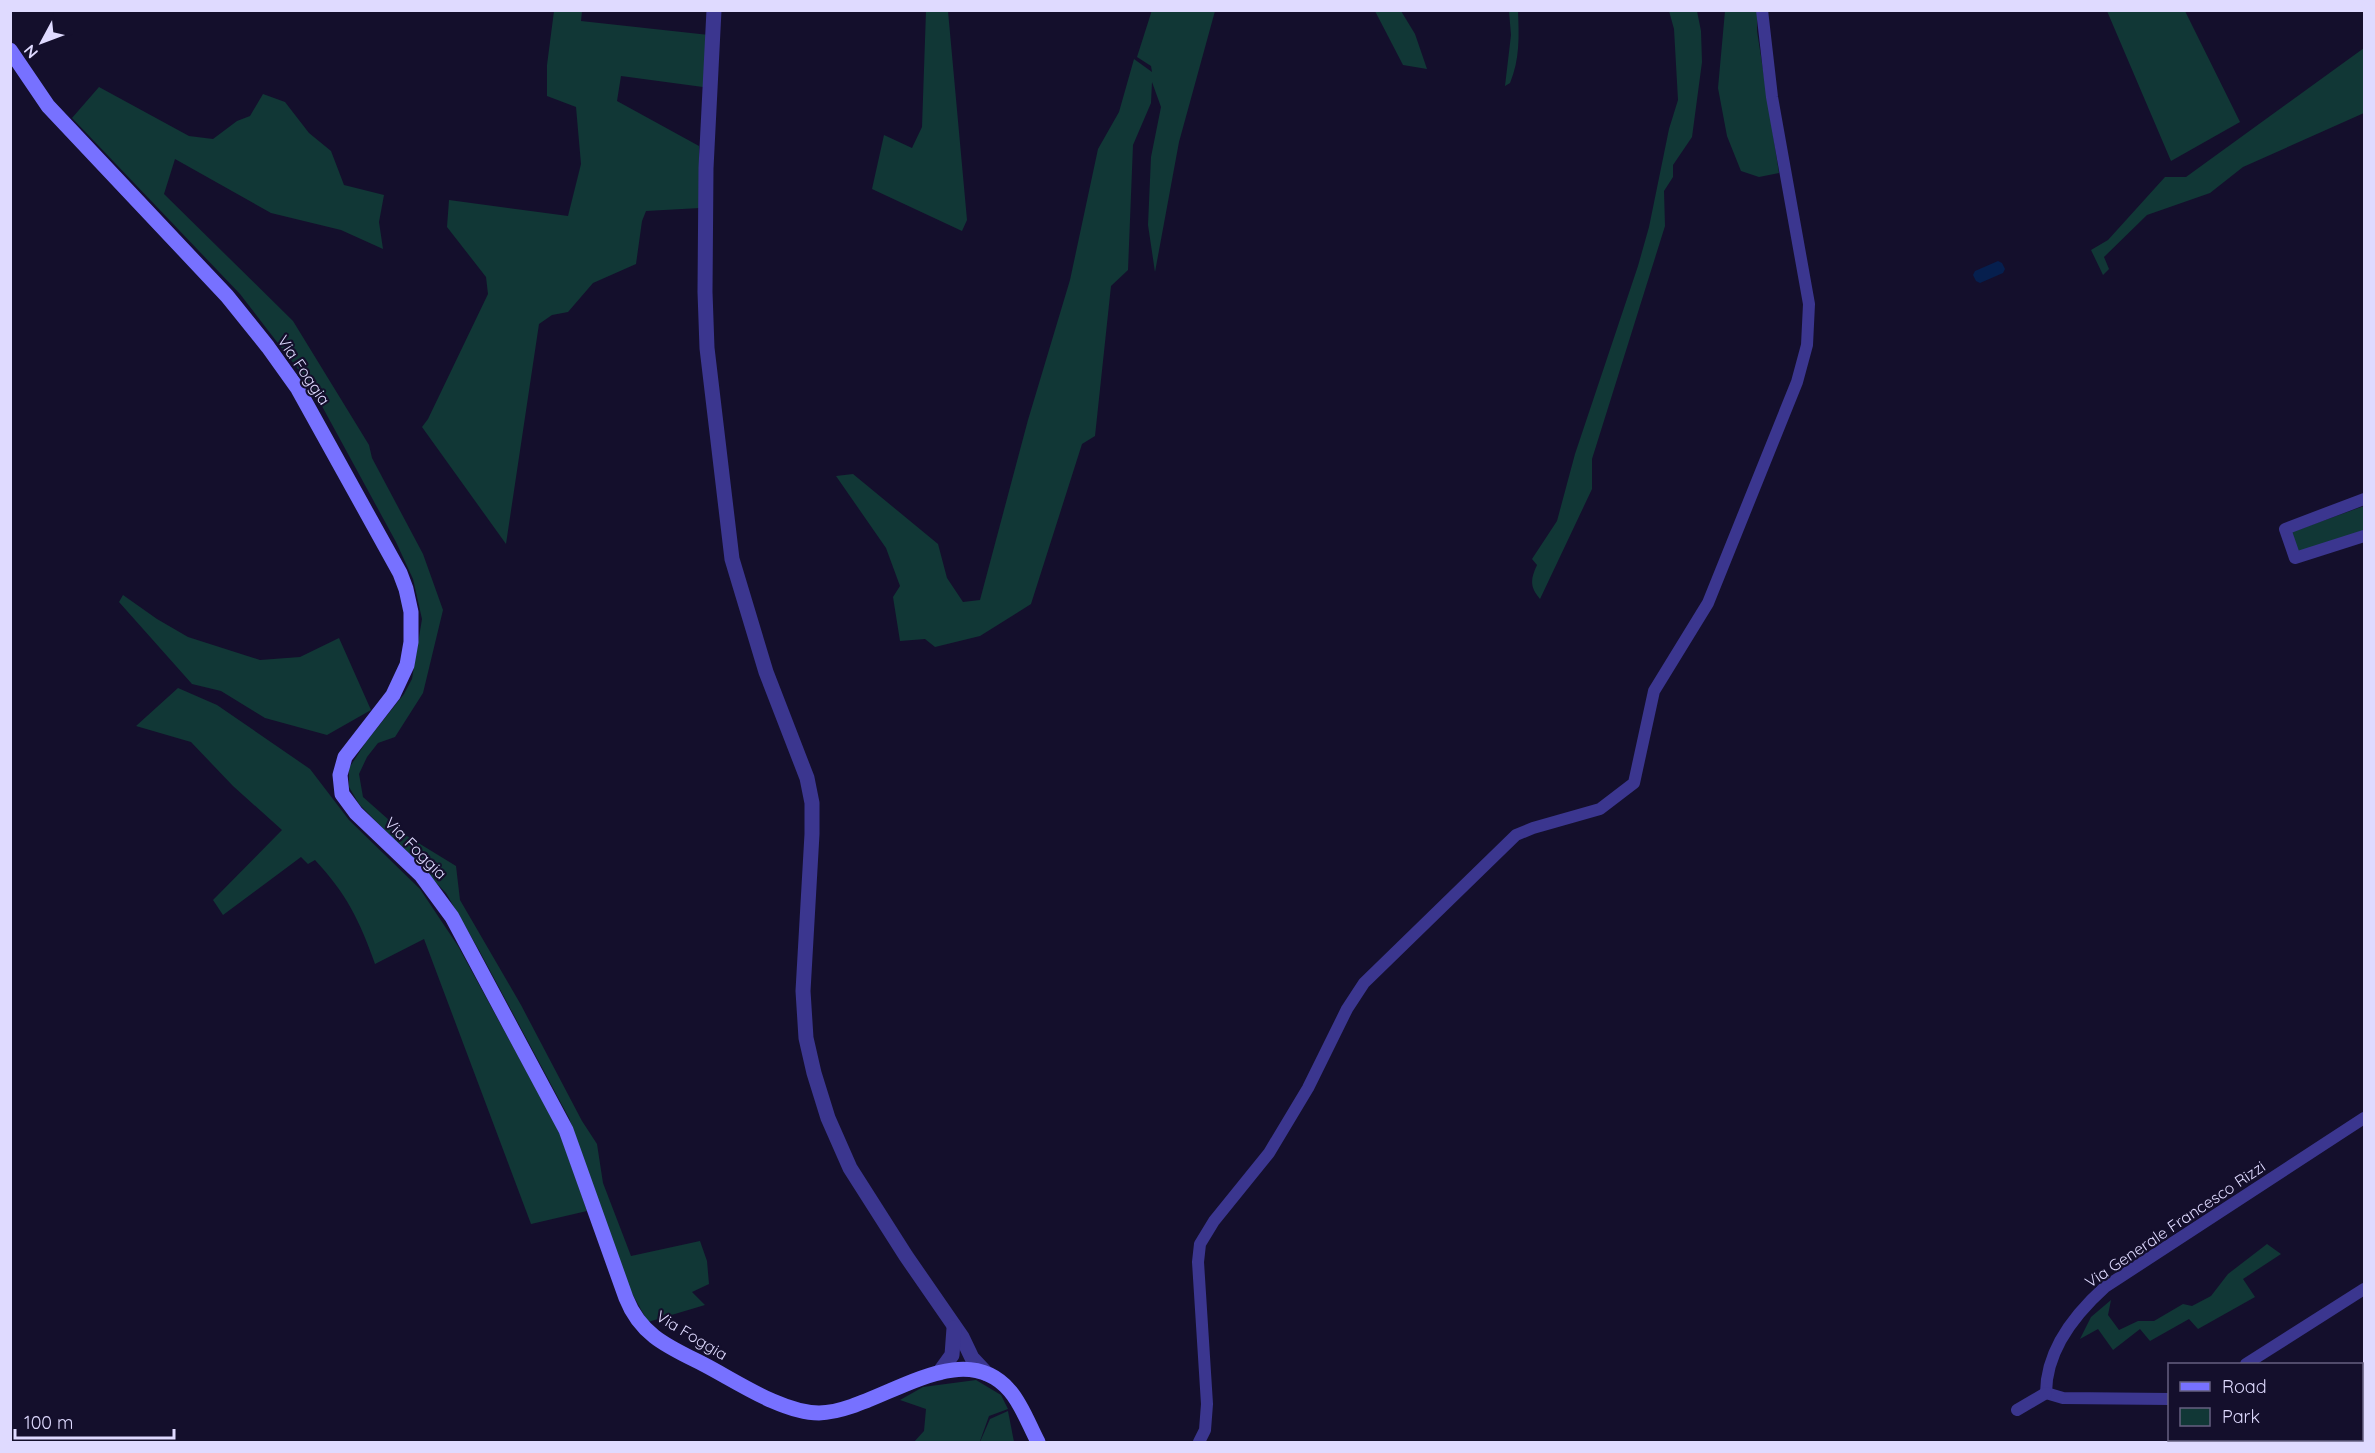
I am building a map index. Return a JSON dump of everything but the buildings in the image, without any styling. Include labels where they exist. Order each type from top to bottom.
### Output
[{"type":"main road","name":"Via Foggia","points":[[10,50],[48,106],[226,296],[268,347],[298,389],[400,573],[411,612],[412,634],[407,666],[393,695],[345,757],[339,775],[342,794],[356,813],[421,875],[444,904],[456,924],[562,1119],[629,1305],[639,1323],[654,1337],[689,1357],[778,1402],[809,1412],[825,1413],[844,1409],[939,1372],[960,1369],[987,1374],[1010,1391],[1038,1443]]},
{"type":"street","points":[[714,10],[706,168],[707,348],[732,559],[766,672],[807,778],[812,803],[803,991],[806,1038],[828,1118],[847,1162],[880,1217],[962,1337],[969,1352],[987,1374]]},
{"type":"street","points":[[1199,1443],[1205,1430],[1208,1404],[1198,1262],[1200,1244],[1214,1221],[1269,1153],[1308,1088],[1347,1009],[1364,983],[1516,835],[1600,809],[1634,783],[1654,691],[1708,603],[1797,381],[1807,345],[1809,304],[1772,97],[1762,10]]},
{"type":"street","points":[[2364,499],[2284,528],[2295,558],[2364,536]]},
{"type":"street","name":"Via Generale Francesco Rizzi","points":[[2046,1393],[2046,1382],[2055,1354],[2073,1319],[2105,1287],[2364,1118]]},
{"type":"street","points":[[2249,1363],[2364,1288]]},
{"type":"street","points":[[954,1328],[954,1359],[960,1369],[967,1362],[969,1352]]},
{"type":"street","points":[[939,1372],[948,1363],[953,1352]]},
{"type":"street","points":[[2017,1410],[2046,1393],[2063,1398],[2168,1399]]},
{"type":"green space","points":[[1152,10],[1215,11],[1179,142],[1155,272],[1148,225],[1151,157],[1161,107],[1152,82],[1151,103],[1133,145],[1128,270],[1111,286],[1095,436],[1082,444],[1031,604],[980,636],[935,647],[925,639],[900,641],[893,597],[900,586],[886,548],[836,476],[853,474],[938,544],[947,578],[963,602],[980,600],[1028,420],[1070,280],[1098,149],[1119,112],[1134,59],[1152,72],[1151,66],[1137,57]]},
{"type":"green space","points":[[554,11],[582,11],[581,21],[709,35],[703,87],[621,76],[617,101],[699,146],[700,208],[646,211],[642,221],[636,264],[593,283],[568,312],[552,315],[539,324],[506,544],[422,427],[428,419],[488,294],[486,277],[447,227],[449,200],[568,216],[581,164],[576,107],[547,96],[547,65]]},
{"type":"green space","points":[[926,11],[948,11],[967,220],[962,231],[872,189],[884,135],[912,148],[922,127]]},
{"type":"green space","points":[[1375,11],[1401,11],[1415,34],[1427,69],[1403,65]]},
{"type":"green space","points":[[1509,11],[1518,11],[1519,29],[1516,65],[1510,83],[1505,86],[1511,35]]},
{"type":"green space","points":[[1669,11],[1697,11],[1701,31],[1702,62],[1692,137],[1673,165],[1673,177],[1664,191],[1665,226],[1592,459],[1592,489],[1540,599],[1533,587],[1532,579],[1537,565],[1532,559],[1557,521],[1575,454],[1638,266],[1649,227],[1669,129],[1678,100],[1674,29]]},
{"type":"green space","points":[[1725,11],[1757,11],[1757,31],[1779,173],[1759,177],[1741,171],[1727,136],[1718,88]]},
{"type":"green space","points":[[2107,11],[2185,11],[2240,122],[2171,161]]},
{"type":"green space","points":[[2364,48],[2364,113],[2243,167],[2210,193],[2147,215],[2104,257],[2109,269],[2103,275],[2091,250],[2108,240],[2165,177],[2186,177]]},
{"type":"green space","points":[[99,87],[189,136],[213,139],[237,121],[250,116],[263,94],[285,102],[309,133],[331,151],[344,185],[384,195],[379,222],[383,249],[341,230],[271,213],[175,159],[164,194],[293,321],[369,445],[372,458],[423,554],[443,610],[423,693],[395,737],[378,743],[367,757],[359,774],[363,797],[407,836],[456,866],[460,900],[521,1005],[582,1121],[597,1144],[603,1183],[631,1256],[700,1241],[707,1261],[709,1284],[692,1292],[705,1305],[648,1322],[629,1288],[569,1118],[480,952],[446,893],[359,804],[349,787],[349,768],[366,742],[404,694],[412,679],[422,619],[413,579],[396,542],[311,386],[240,294],[72,118]]},
{"type":"green space","points":[[2364,506],[2364,531],[2296,554],[2289,533]]},
{"type":"green space","points":[[123,595],[188,637],[260,660],[300,657],[339,638],[371,710],[327,735],[265,718],[221,691],[192,684],[119,602]]},
{"type":"green space","points":[[178,688],[217,705],[310,769],[349,820],[420,889],[458,946],[559,1131],[587,1211],[531,1224],[424,939],[375,964],[364,934],[344,896],[315,860],[308,864],[301,857],[223,915],[213,900],[282,830],[233,786],[191,742],[136,726]]},
{"type":"green space","points":[[2267,1244],[2281,1254],[2243,1279],[2255,1297],[2198,1329],[2189,1319],[2150,1341],[2140,1329],[2113,1350],[2098,1329],[2080,1339],[2091,1317],[2111,1300],[2108,1315],[2119,1330],[2138,1321],[2154,1321],[2183,1304],[2192,1306],[2211,1296],[2228,1274]]},
{"type":"green space","points":[[976,1380],[1001,1395],[1008,1409],[989,1416],[980,1441],[914,1442],[924,1431],[926,1409],[900,1400],[923,1387]]},
{"type":"green space","points":[[1008,1411],[1014,1442],[980,1442],[990,1419]]},
{"type":"water","points":[[1998,261],[2005,269],[2003,273],[1980,283],[1976,281],[1973,275],[1975,271]]}]
